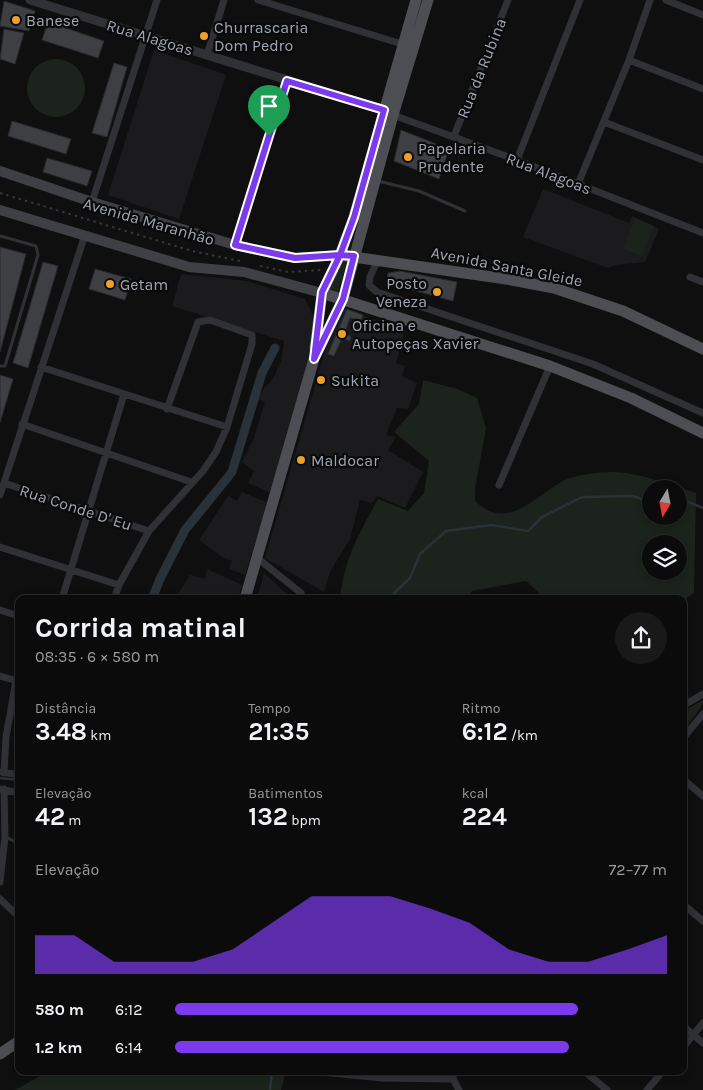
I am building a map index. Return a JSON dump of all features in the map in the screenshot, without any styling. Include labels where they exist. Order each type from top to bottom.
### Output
[{"type":"main road","points":[[246,595],[314,359],[343,299],[375,180],[402,44],[416,0]]},
{"type":"main road","points":[[314,359],[322,292],[340,255],[354,217],[428,0]]},
{"type":"main road","points":[[0,171],[92,202],[235,245],[295,258],[340,255]]},
{"type":"main road","name":"Avenida Maranhão","points":[[0,210],[188,267],[244,272],[322,292]]},
{"type":"main road","name":"Avenida Santa Gleide","points":[[340,255],[378,259],[554,288],[606,304],[703,349]]},
{"type":"main road","points":[[322,292],[550,366],[632,398],[703,433]]},
{"type":"main road","points":[[0,1054],[15,1044]]},
{"type":"street","name":"Rua Alagoas","points":[[30,0],[388,113],[454,136],[703,233]]},
{"type":"street","points":[[92,202],[157,0]]},
{"type":"street","points":[[207,55],[224,0]]},
{"type":"street","points":[[258,0],[402,44]]},
{"type":"street","name":"Rua da Rubina","points":[[454,136],[508,0]]},
{"type":"street","points":[[517,160],[580,0]]},
{"type":"street","points":[[578,184],[629,60],[650,0]]},
{"type":"street","points":[[666,0],[703,15]]},
{"type":"street","points":[[629,60],[703,89]]},
{"type":"street","points":[[235,245],[287,81]]},
{"type":"street","points":[[604,122],[703,160]]},
{"type":"street","points":[[0,495],[85,235]]},
{"type":"street","points":[[378,259],[370,277],[370,285],[377,292],[593,364],[703,413]]},
{"type":"street","points":[[690,277],[703,282]]},
{"type":"street","points":[[115,595],[118,585],[149,531],[208,465],[227,427],[253,340],[248,333],[210,320],[201,320],[197,323],[167,409]]},
{"type":"street","points":[[499,486],[550,366]]},
{"type":"street","points":[[41,367],[227,427]]},
{"type":"street","points":[[63,595],[73,569],[124,394]]},
{"type":"street","points":[[22,424],[191,482]]},
{"type":"street","name":"Rua Conde D' Eu","points":[[4,483],[149,531]]},
{"type":"street","points":[[0,546],[118,585]]},
{"type":"street","points":[[256,557],[301,593]]},
{"type":"street","points":[[0,610],[15,615]]},
{"type":"street","points":[[0,676],[15,680]]},
{"type":"street","points":[[15,691],[6,737],[2,772],[15,774]]},
{"type":"street","points":[[687,703],[703,694]]},
{"type":"street","points":[[687,733],[703,714]]},
{"type":"street","points":[[687,783],[703,796]]},
{"type":"street","points":[[0,882],[5,837],[2,789],[15,792]]},
{"type":"street","points":[[0,899],[15,913]]},
{"type":"street","points":[[687,908],[703,921]]},
{"type":"street","points":[[687,1042],[703,1023]]},
{"type":"street","points":[[687,1030],[703,1043]]},
{"type":"street","points":[[352,1075],[383,1078],[453,1075],[459,1090]]},
{"type":"street","points":[[589,1075],[608,1090]]},
{"type":"street","points":[[647,1090],[660,1075]]},
{"type":"lane","points":[[375,180],[419,191],[464,211]]},
{"type":"lane","points":[[0,236],[36,246],[38,255],[5,366],[0,366]]},
{"type":"lane","points":[[5,837],[15,842]]},
{"type":"path","name":"Avenida Maranhão","points":[[0,194],[192,251],[240,261]]},
{"type":"path","points":[[259,266],[288,272],[333,269]]},
{"type":"path","points":[[271,1079],[272,1075]]},
{"type":"shaded area","points":[[154,50],[226,75],[179,219],[108,195]]},
{"type":"shaded area","points":[[50,59],[62,59],[77,67],[85,82],[85,94],[77,109],[62,117],[50,117],[35,109],[27,94],[27,82],[35,67]]},
{"type":"shaded area","points":[[543,189],[629,223],[632,216],[659,229],[645,262],[616,265],[608,268],[523,237]]},
{"type":"shaded area","points":[[635,218],[654,226],[642,256],[623,249]]},
{"type":"shaded area","points":[[342,260],[348,262],[337,294],[328,291]]},
{"type":"shaded area","points":[[181,274],[247,281],[305,299],[314,318],[312,358],[272,494],[248,483],[254,471],[242,462],[254,438],[265,402],[258,399],[265,387],[273,379],[281,361],[284,341],[172,306]]},
{"type":"shaded area","points":[[344,309],[405,330],[396,363],[405,366],[402,376],[417,383],[408,409],[397,408],[386,435],[396,437],[388,450],[423,472],[405,508],[377,496],[372,503],[360,500],[350,539],[330,572],[324,592],[265,558],[325,351]]},
{"type":"shaded area","points":[[423,380],[457,389],[477,398],[486,428],[475,489],[475,501],[487,510],[499,513],[511,512],[522,508],[570,478],[581,475],[620,472],[655,480],[642,480],[642,525],[688,525],[688,490],[696,493],[694,593],[687,598],[687,595],[542,595],[526,581],[472,591],[470,595],[341,595],[349,559],[378,499],[408,511],[424,493],[429,461],[394,432],[419,404]]},
{"type":"shaded area","points":[[242,492],[268,503],[245,575],[229,569],[232,561],[222,557],[199,540],[228,496],[237,501]]},
{"type":"shaded area","points":[[207,569],[242,585],[239,595],[178,595],[190,575],[205,579]]},
{"type":"shaded area","points":[[264,573],[288,595],[258,595]]},
{"type":"shaded area","points":[[703,700],[703,704],[687,726],[687,709]]},
{"type":"shaded area","points":[[42,1075],[285,1075],[281,1090],[15,1090]]},
{"type":"building","name":"Banese","points":[[4,1],[35,11],[29,31],[0,26]]},
{"type":"building","points":[[48,22],[104,41],[98,58],[42,40]]},
{"type":"building","points":[[4,29],[24,33],[15,64],[0,59]]},
{"type":"building","points":[[114,63],[127,67],[107,137],[92,133]]},
{"type":"building","points":[[12,121],[71,139],[66,154],[8,136]]},
{"type":"building","points":[[401,130],[449,149],[439,179],[394,161]]},
{"type":"building","points":[[47,158],[92,171],[87,186],[43,172]]},
{"type":"building","points":[[0,247],[26,254],[0,352]]},
{"type":"building","points":[[43,262],[58,266],[28,368],[13,363]]},
{"type":"building","name":"Getam","points":[[95,269],[131,279],[125,300],[89,289]]},
{"type":"building","name":"Posto Veneza","points":[[400,271],[457,282],[453,301],[386,283],[388,273]]},
{"type":"building","name":"Oficina e Autopeças Xavier","points":[[347,309],[363,315],[361,320],[350,318],[345,332],[351,337],[350,341],[342,338],[334,356],[328,354]]},
{"type":"building","points":[[0,375],[13,379],[0,423]]},
{"type":"waterway","points":[[154,595],[185,530],[232,472],[262,373],[275,348]]},
{"type":"waterway","points":[[392,595],[410,578],[420,554],[446,531],[491,525],[528,531],[542,517],[582,497],[633,496],[642,499]]},
{"type":"waterway","points":[[688,502],[703,508]]},
{"type":"waterway","points":[[0,778],[15,780]]},
{"type":"waterway","points":[[270,1090],[272,1075]]},
{"type":"place","name":"Banese","points":[[16,20]]},
{"type":"place","name":"Churrascaria Dom Pedro","points":[[204,36]]},
{"type":"place","name":"Papelaria Prudente","points":[[408,157]]},
{"type":"place","name":"Getam","points":[[110,284]]},
{"type":"place","name":"Posto Veneza","points":[[437,292]]},
{"type":"place","name":"Oficina e Autopeças Xavier","points":[[342,334]]},
{"type":"place","name":"Sukita","points":[[321,380]]},
{"type":"place","name":"Maldocar","points":[[301,460]]},
{"type":"route","points":[[269,136],[235,245],[283,257],[304,258],[340,255],[322,292],[314,359],[346,291],[354,256],[340,255],[354,217],[384,110],[287,81],[269,136]]}]
